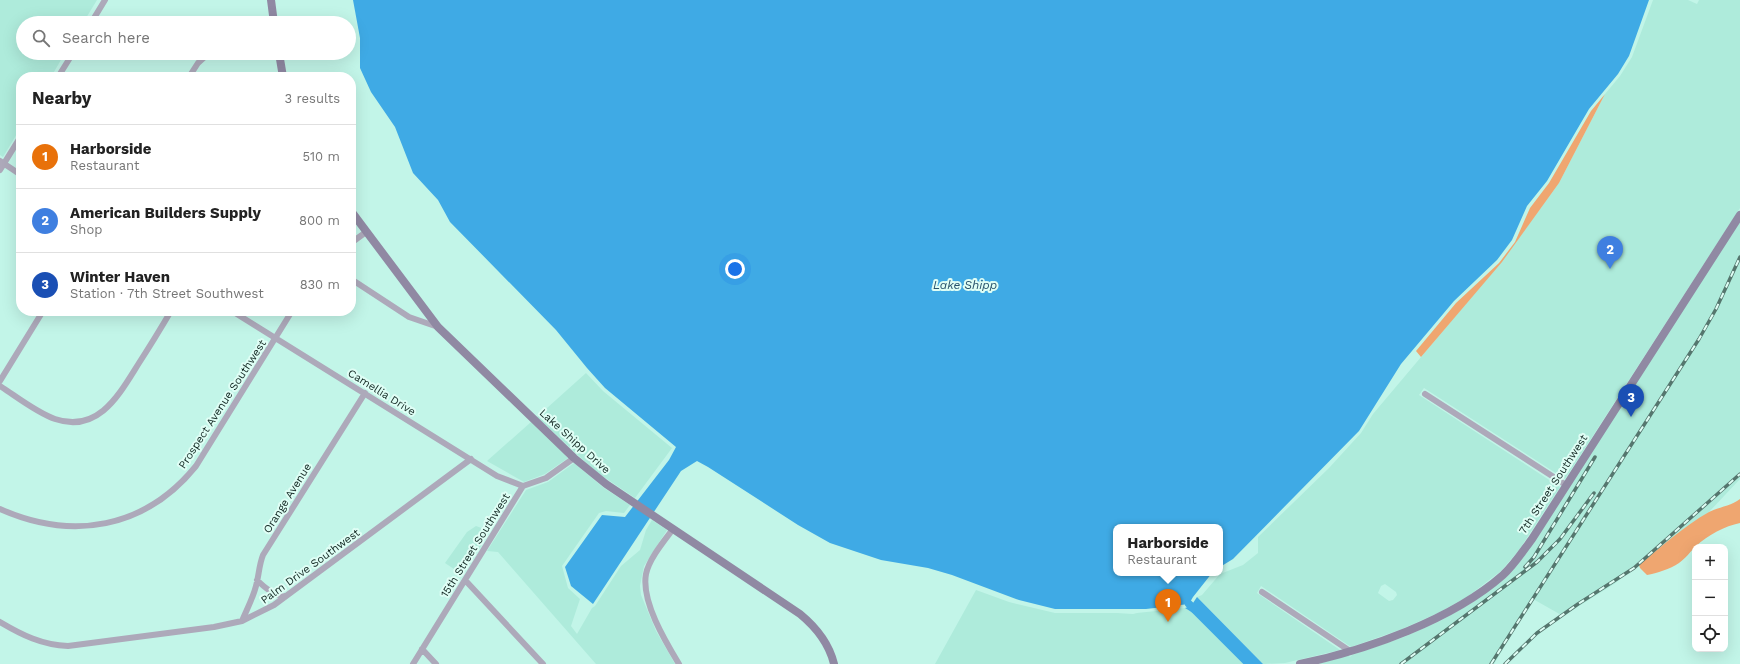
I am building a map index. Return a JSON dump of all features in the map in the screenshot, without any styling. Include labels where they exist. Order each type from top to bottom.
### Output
[{"type":"street","points":[[95,16],[105,0]]},
{"type":"street","points":[[271,0],[273,16]]},
{"type":"street","points":[[61,72],[69,60]]},
{"type":"street","points":[[192,72],[201,60]]},
{"type":"street","points":[[280,60],[282,72]]},
{"type":"street","points":[[0,170],[2,162],[16,143]]},
{"type":"street","points":[[2,162],[16,172]]},
{"type":"street","name":"7th Street Southwest","points":[[1300,664],[1350,651],[1403,633],[1439,617],[1484,590],[1504,574],[1522,552],[1740,215]]},
{"type":"street","name":"Lake Shipp Drive","points":[[356,218],[438,326],[574,458],[593,474],[809,622],[825,640],[834,664]]},
{"type":"street","points":[[356,239],[366,232]]},
{"type":"street","points":[[356,282],[409,317],[438,326]]},
{"type":"street","points":[[0,381],[40,316]]},
{"type":"street","points":[[0,386],[56,419],[70,422],[95,416],[105,410],[118,397],[168,316]]},
{"type":"street","name":"Camellia Drive","points":[[240,316],[497,476],[523,486]]},
{"type":"street","name":"Prospect Avenue Southwest","points":[[0,508],[21,518],[44,524],[75,527],[97,525],[121,519],[157,502],[181,483],[196,466],[289,316]]},
{"type":"street","name":"Orange Avenue","points":[[242,621],[251,601],[257,580],[258,568],[263,555],[365,393]]},
{"type":"street","points":[[1425,394],[1566,485]]},
{"type":"street","name":"15th Street Southwest","points":[[413,664],[523,486],[546,478],[574,458]]},
{"type":"street","name":"Palm Drive Southwest","points":[[0,622],[26,637],[37,641],[51,645],[68,646],[184,632],[242,621],[263,612],[285,597],[471,459]]},
{"type":"street","points":[[673,529],[648,568],[644,585],[647,600],[656,621],[680,664]]},
{"type":"street","points":[[257,580],[269,592],[285,597]]},
{"type":"street","points":[[464,580],[543,664]]},
{"type":"street","points":[[1262,592],[1350,651]]},
{"type":"street","points":[[422,649],[436,664]]},
{"type":"shaded area","points":[[0,0],[97,0],[87,16],[16,16],[16,60],[61,60],[54,72],[16,72],[16,135],[3,157],[0,155]]},
{"type":"shaded area","points":[[1653,0],[1688,0],[1697,4],[1699,0],[1740,0],[1740,208],[1565,479],[1424,388],[1419,395],[1560,487],[1519,550],[1501,571],[1467,597],[1438,613],[1402,629],[1351,647],[1261,586],[1257,593],[1340,650],[1285,663],[1263,664],[1197,597],[1202,595],[1218,576],[1223,576],[1223,573],[1243,565],[1258,553],[1258,537],[1329,468],[1361,433],[1373,414],[1502,261],[1559,183],[1605,94],[1620,76],[1632,57]],"holes":[[[1385,584],[1396,592],[1397,595],[1393,600],[1389,601],[1378,593],[1381,586]]]},
{"type":"shaded area","points":[[1605,94],[1559,183],[1502,262],[1421,357],[1416,351],[1456,303],[1499,263],[1515,242],[1530,208],[1549,183],[1591,111]]},
{"type":"shaded area","points":[[1740,222],[1740,479],[1709,512],[1675,536],[1614,584],[1563,616],[1533,599],[1494,664],[1318,664],[1348,655],[1350,657],[1404,637],[1440,621],[1470,604],[1506,577]]},
{"type":"shaded area","points":[[586,373],[603,391],[672,448],[635,498],[595,471],[537,417]]},
{"type":"shaded area","points":[[531,422],[568,458],[545,474],[524,482],[487,461]]},
{"type":"shaded area","points":[[574,463],[604,488],[630,505],[624,513],[606,511],[599,513],[562,566],[568,588],[580,599],[571,626],[577,634],[592,608],[595,606],[621,566],[640,550],[646,530],[652,520],[667,530],[644,566],[640,586],[641,595],[656,631],[675,664],[596,664],[498,552],[487,551],[526,490],[548,482]]},
{"type":"shaded area","points":[[1740,499],[1740,523],[1728,526],[1698,544],[1692,544],[1692,550],[1686,557],[1672,567],[1647,575],[1640,568],[1639,565],[1691,524],[1709,512]]},
{"type":"shaded area","points":[[476,526],[490,531],[463,575],[445,563],[467,532]]},
{"type":"shaded area","points":[[976,590],[1009,602],[1055,613],[1133,614],[1185,608],[1209,623],[1236,648],[1240,657],[1247,664],[935,664]]},
{"type":"water","name":"Lake Shipp","points":[[353,0],[1649,0],[1629,56],[1618,74],[1589,109],[1547,181],[1527,206],[1512,240],[1497,260],[1454,301],[1401,364],[1359,431],[1233,559],[1223,565],[1223,524],[1113,524],[1113,576],[1210,576],[1189,604],[1146,609],[1055,609],[1019,600],[952,575],[928,568],[881,560],[830,543],[798,525],[697,461],[681,471],[593,604],[571,586],[565,567],[602,515],[625,517],[669,460],[676,447],[605,388],[556,330],[450,222],[438,200],[413,173],[395,127],[371,92],[360,68],[360,38]]},
{"type":"water","points":[[1197,597],[1263,664],[1247,664],[1240,657],[1236,648],[1209,623],[1185,608],[1191,606]]},
{"type":"waterway","points":[[1189,604],[1249,664]]},
{"type":"railway","points":[[1491,664],[1699,339],[1716,309],[1740,257]]},
{"type":"railway","points":[[1525,567],[1534,557],[1595,457]]},
{"type":"railway","points":[[1505,664],[1537,633],[1578,604],[1634,568],[1740,474]]},
{"type":"railway","points":[[1401,664],[1537,562],[1560,539],[1594,493]]},
{"type":"place","name":"American Builders Supply","points":[[1610,269]]},
{"type":"place","name":"Winter Haven","points":[[1631,417]]},
{"type":"place","name":"Harborside","points":[[1168,622]]}]
